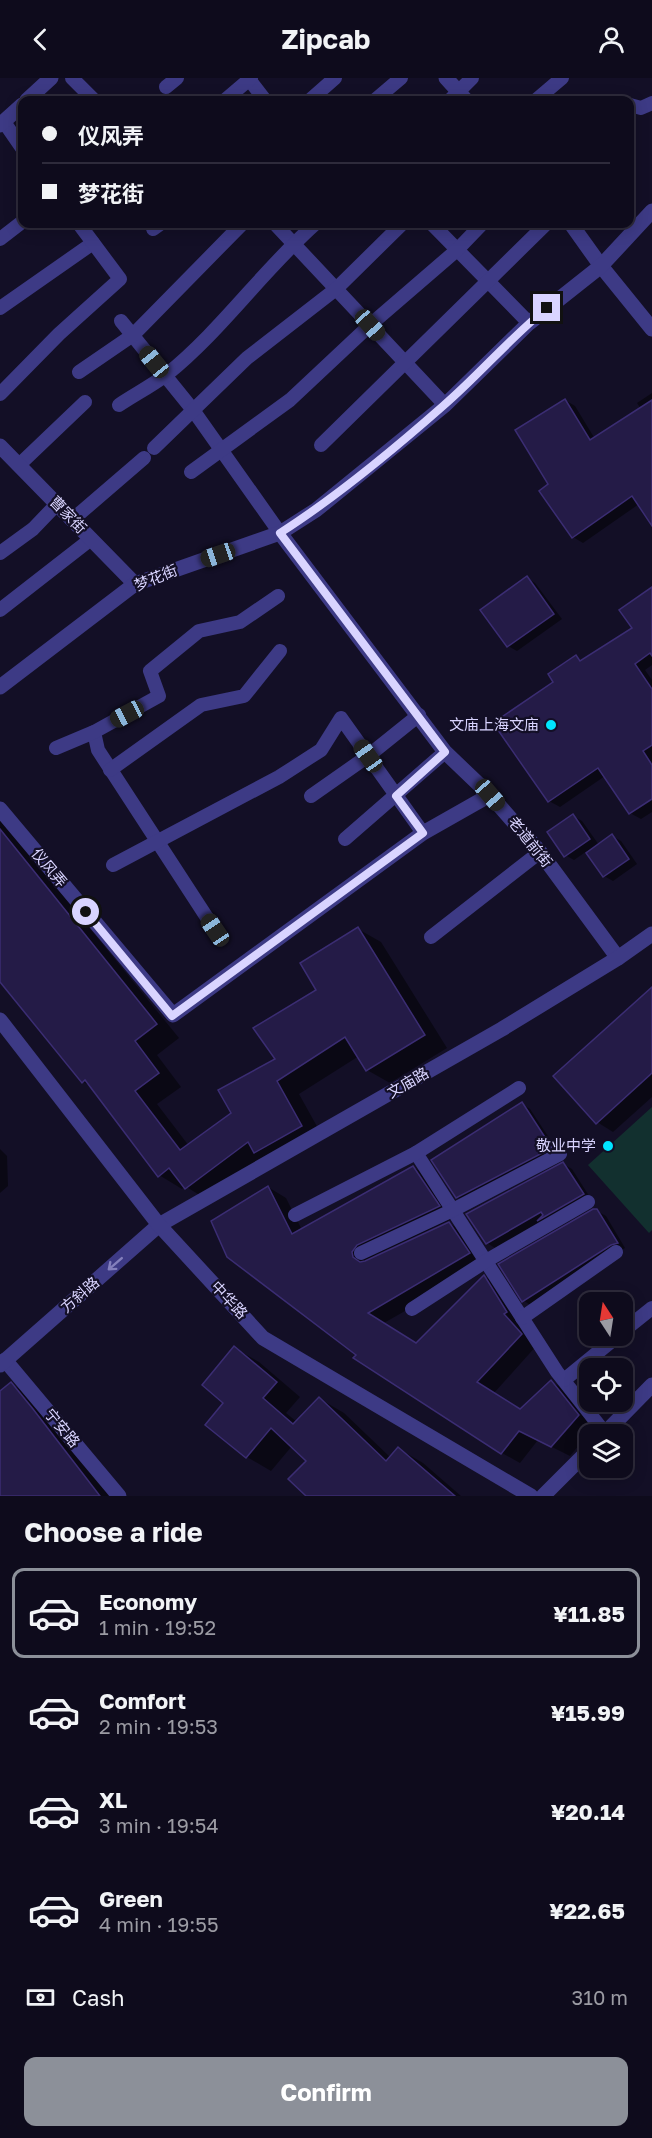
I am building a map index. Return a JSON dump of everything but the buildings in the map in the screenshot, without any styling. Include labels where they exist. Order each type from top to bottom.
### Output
[{"type":"street","points":[[31,96],[51,78]]},
{"type":"street","points":[[446,78],[457,96]]},
{"type":"street","points":[[2,124],[18,109]]},
{"type":"street","name":"梦花街","points":[[0,687],[135,584],[280,533],[316,510],[445,405],[529,323],[601,266],[652,211]]},
{"type":"street","points":[[574,228],[601,266],[650,323]]},
{"type":"street","name":"曹家街","points":[[0,446],[135,584]]},
{"type":"street","name":"老道前街","points":[[280,533],[445,752],[490,795],[540,852],[618,958]]},
{"type":"street","name":"仪风弄","points":[[0,810],[172,1016],[423,833],[490,795]]},
{"type":"street","name":"文庙路","points":[[159,1225],[502,1029],[618,958],[652,934]]},
{"type":"street","name":"中华路","points":[[0,1020],[159,1225],[263,1338],[531,1496]]},
{"type":"street","name":"方斜路","points":[[3,1362],[159,1225]]},
{"type":"street","name":"宁安路","points":[[3,1362],[119,1496]]},
{"type":"street","points":[[614,1424],[652,1385]]},
{"type":"street","points":[[543,1496],[579,1460]]},
{"type":"lane","points":[[72,78],[90,96]]},
{"type":"lane","points":[[166,87],[177,78]]},
{"type":"lane","points":[[315,96],[335,78]]},
{"type":"lane","points":[[380,96],[401,78]]},
{"type":"lane","points":[[459,96],[472,78]]},
{"type":"lane","points":[[541,96],[561,78]]},
{"type":"lane","points":[[230,96],[249,79],[262,96]]},
{"type":"lane","points":[[634,106],[641,108],[652,103]]},
{"type":"lane","points":[[2,124],[18,143]]},
{"type":"lane","points":[[0,239],[18,225]]},
{"type":"lane","points":[[0,394],[59,334],[120,279],[82,228]]},
{"type":"lane","points":[[79,372],[133,335],[238,228]]},
{"type":"lane","points":[[279,228],[445,405]]},
{"type":"lane","points":[[119,405],[165,375],[217,327],[293,243],[310,228]]},
{"type":"lane","points":[[72,520],[149,453],[247,358],[336,289],[398,228]]},
{"type":"lane","points":[[436,228],[529,323]]},
{"type":"lane","points":[[191,472],[290,400],[370,325],[458,250],[478,228]]},
{"type":"lane","points":[[321,445],[403,361],[542,228]]},
{"type":"lane","points":[[0,308],[93,243]]},
{"type":"lane","points":[[121,321],[193,410],[280,533]]},
{"type":"lane","points":[[19,465],[85,402]]},
{"type":"lane","points":[[0,553],[33,529],[57,504]]},
{"type":"lane","points":[[0,609],[91,539]]},
{"type":"lane","points":[[56,748],[94,732],[159,696],[150,671],[199,631],[240,622],[278,596]]},
{"type":"lane","points":[[111,770],[201,705],[244,696],[280,651]]},
{"type":"lane","points":[[310,796],[368,756],[419,715]]},
{"type":"lane","points":[[113,865],[279,777],[321,750],[342,718],[423,833]]},
{"type":"lane","points":[[94,732],[98,750],[215,930]]},
{"type":"lane","points":[[345,839],[445,752]]},
{"type":"lane","points":[[431,936],[540,852]]},
{"type":"lane","points":[[295,1215],[416,1153],[519,1088]]},
{"type":"lane","points":[[416,1153],[522,1318],[564,1380],[598,1424]]},
{"type":"lane","points":[[361,1253],[453,1210],[560,1154]]},
{"type":"lane","points":[[412,1309],[486,1261],[588,1202]]},
{"type":"lane","points":[[522,1318],[616,1252]]},
{"type":"lane","points":[[633,1324],[652,1308]]},
{"type":"lane","points":[[564,1380],[606,1346]]},
{"type":"green space","points":[[652,1107],[652,1230],[649,1233],[588,1165]]},
{"type":"place","name":"文庙上海文庙","points":[[551,725]]},
{"type":"place","name":"敬业中学","points":[[608,1146]]},
{"type":"route","points":[[86,912],[172,1016],[423,833],[396,796],[445,752],[280,533],[316,510],[445,405],[497,351],[547,308]]}]
